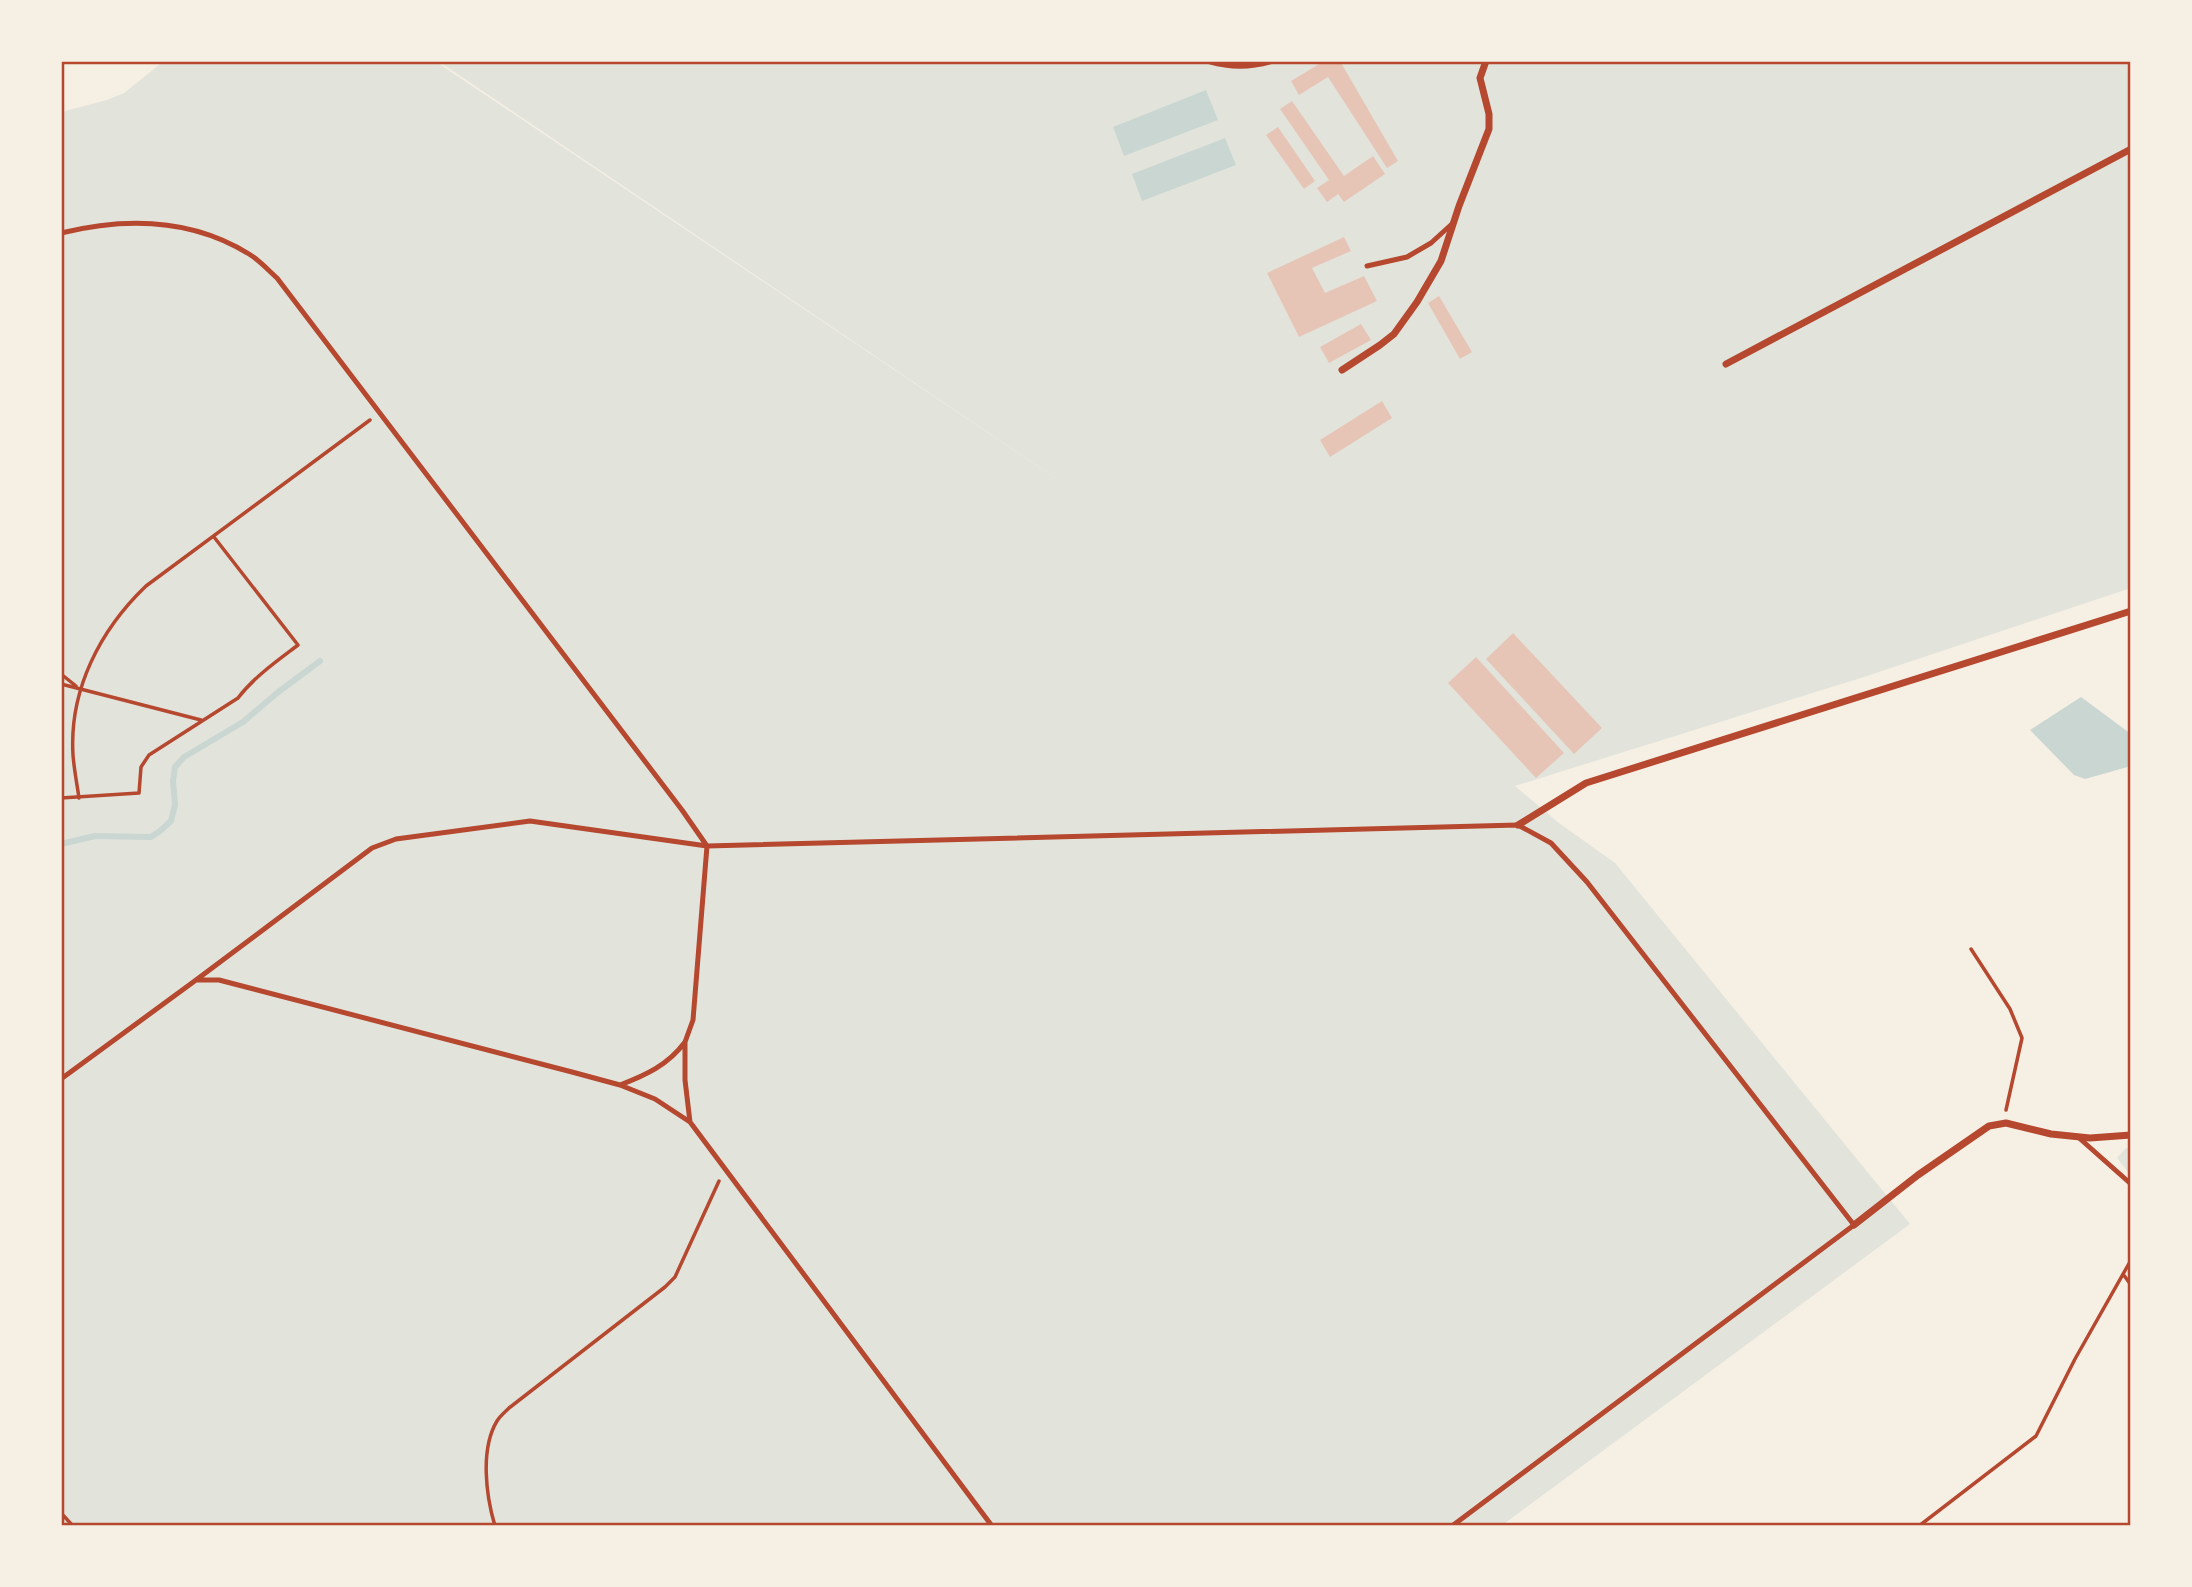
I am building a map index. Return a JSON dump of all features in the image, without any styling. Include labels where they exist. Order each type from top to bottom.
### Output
[{"type":"street","points":[[1210,61],[1236,66],[1270,61]]},
{"type":"street","points":[[1342,370],[1394,334],[1418,302],[1441,261],[1489,129],[1489,114],[1480,78],[1486,61]]},
{"type":"street","points":[[1726,364],[2131,149]]},
{"type":"street","points":[[1518,825],[1586,783],[2131,611]]},
{"type":"street","points":[[1854,1225],[1989,1126],[2002,1123],[2026,1126],[2051,1134],[2090,1138],[2131,1135]]},
{"type":"lane","points":[[61,233],[109,223],[174,225],[208,234],[251,255],[277,278],[707,846],[693,1020],[685,1042],[673,1058],[620,1086]]},
{"type":"lane","points":[[1367,266],[1407,257],[1431,243],[1453,223]]},
{"type":"lane","points":[[61,1079],[372,848],[396,839],[530,821],[707,846],[1518,825],[1551,843],[1587,882],[1854,1225],[1452,1526]]},
{"type":"lane","points":[[196,980],[219,980],[620,1086],[655,1098],[690,1122],[992,1526]]},
{"type":"lane","points":[[685,1042],[685,1080],[690,1122]]},
{"type":"lane","points":[[2077,1136],[2131,1184]]},
{"type":"path","points":[[79,798],[73,754],[74,719],[79,688],[104,637],[121,612],[146,586],[379,414]]},
{"type":"path","points":[[61,798],[139,793],[141,767],[149,755],[239,698],[245,689],[298,645],[214,537]]},
{"type":"path","points":[[61,674],[79,688]]},
{"type":"path","points":[[61,684],[202,721]]},
{"type":"path","points":[[1971,949],[2010,1009],[2022,1038],[2002,1123]]},
{"type":"path","points":[[495,1526],[487,1501],[487,1452],[497,1422],[509,1408],[675,1277],[724,1169]]},
{"type":"path","points":[[1919,1526],[2036,1436],[2075,1359],[2131,1260]]},
{"type":"path","points":[[2123,1274],[2131,1285]]},
{"type":"path","points":[[61,1513],[73,1526]]},
{"type":"shaded area","points":[[164,61],[435,61],[1094,504],[438,61],[2131,61],[2131,588],[1864,677],[1515,786],[1559,823],[1615,863],[1910,1224],[1501,1526],[61,1526],[61,112],[124,93]]},
{"type":"shaded area","points":[[1206,90],[1218,120],[1124,156],[1113,127]]},
{"type":"shaded area","points":[[1225,138],[1236,165],[1142,201],[1132,174]]},
{"type":"shaded area","points":[[2081,697],[2131,734],[2131,766],[2085,779],[2074,775],[2030,730]]},
{"type":"shaded area","points":[[2126,1148],[2131,1149],[2131,1176],[2117,1158]]},
{"type":"building","points":[[1324,61],[1340,61],[1398,161],[1387,168],[1328,77],[1299,95],[1291,81]]},
{"type":"building","points":[[1292,101],[1344,176],[1373,156],[1385,174],[1344,202],[1338,194],[1327,202],[1317,188],[1329,180],[1280,109]]},
{"type":"building","points":[[1278,127],[1315,181],[1304,189],[1266,135]]},
{"type":"building","points":[[1344,237],[1351,251],[1312,268],[1325,293],[1364,276],[1377,301],[1299,337],[1267,273]]},
{"type":"building","points":[[1439,296],[1472,352],[1460,359],[1428,303]]},
{"type":"building","points":[[1361,324],[1371,340],[1329,363],[1320,347]]},
{"type":"building","points":[[1382,401],[1392,418],[1330,457],[1320,440]]},
{"type":"building","points":[[1513,633],[1602,728],[1574,754],[1486,659]]},
{"type":"building","points":[[1476,657],[1564,753],[1536,778],[1448,683]]},
{"type":"waterway","points":[[61,844],[95,836],[151,837],[160,831],[171,821],[175,805],[175,767],[184,757],[243,722],[320,661]]}]
